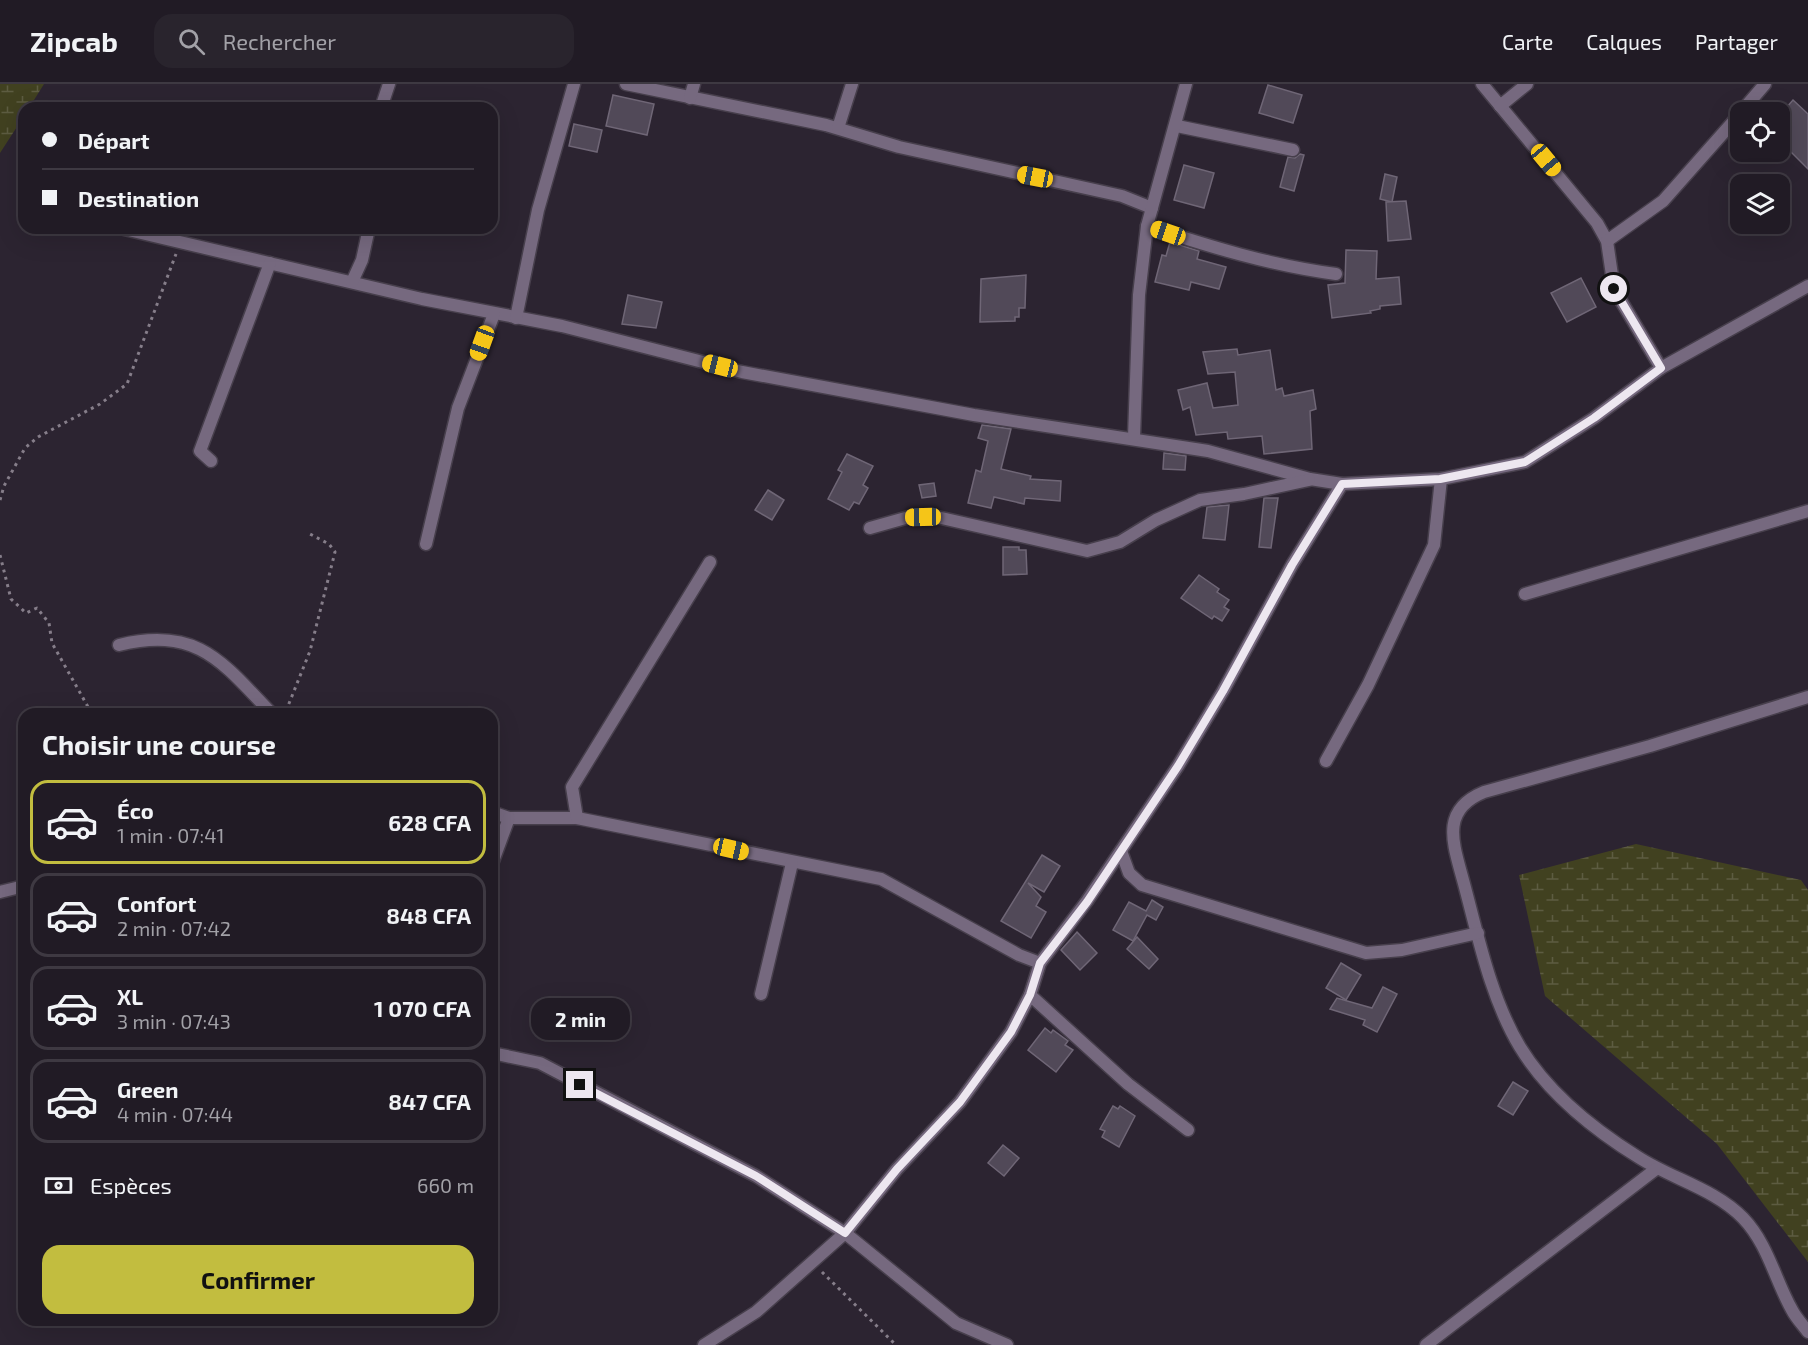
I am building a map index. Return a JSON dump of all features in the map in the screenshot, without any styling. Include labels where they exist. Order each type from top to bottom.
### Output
[{"type":"street","points":[[383,102],[388,84]]},
{"type":"street","points":[[516,318],[538,210],[574,84]]},
{"type":"street","points":[[626,84],[838,128],[899,147],[1099,190],[1152,208]]},
{"type":"street","points":[[690,98],[694,84]]},
{"type":"street","points":[[838,128],[852,84]]},
{"type":"street","points":[[1134,437],[1139,296],[1147,226],[1177,126],[1186,84]]},
{"type":"street","points":[[1482,84],[1597,223],[1607,241],[1614,289],[1661,368]]},
{"type":"street","points":[[1500,106],[1527,84]]},
{"type":"street","points":[[1750,102],[1765,84]]},
{"type":"street","points":[[1607,241],[1663,201],[1730,125]]},
{"type":"street","points":[[1177,126],[1293,150]]},
{"type":"street","points":[[1147,226],[1231,254],[1283,267],[1336,274]]},
{"type":"street","points":[[148,234],[494,314],[562,326],[742,372],[974,415],[1134,437],[1208,451],[1310,479],[1342,484],[1440,479],[1525,462],[1594,418],[1661,368],[1808,286]]},
{"type":"street","points":[[352,282],[362,260],[368,234]]},
{"type":"street","points":[[211,460],[201,451],[270,263]]},
{"type":"street","points":[[426,544],[458,408],[494,314]]},
{"type":"street","points":[[870,528],[909,517],[937,517],[1087,551],[1120,542],[1156,520],[1200,500],[1244,494],[1310,479]]},
{"type":"street","points":[[1326,761],[1368,684],[1434,545],[1440,479]]},
{"type":"street","points":[[704,1345],[756,1312],[845,1233],[897,1169],[960,1102],[1011,1032],[1030,995],[1040,963],[1051,952],[1121,851],[1223,691],[1292,565],[1342,484]]},
{"type":"street","points":[[1524,594],[1808,511]]},
{"type":"street","points":[[577,818],[572,787],[710,562]]},
{"type":"street","points":[[119,645],[149,638],[186,644],[219,658],[266,708]]},
{"type":"street","points":[[1808,697],[1467,799],[1457,809],[1453,825],[1456,854],[1478,933],[1506,1018],[1520,1047],[1566,1101],[1600,1133],[1656,1169],[1717,1198],[1744,1219],[1770,1259],[1792,1310],[1808,1332]]},
{"type":"street","points":[[498,814],[509,818],[577,818],[881,879],[1019,955],[1040,963]]},
{"type":"street","points":[[498,848],[509,818]]},
{"type":"street","points":[[1121,851],[1129,873],[1142,885],[1366,953],[1402,950],[1478,933]]},
{"type":"street","points":[[762,994],[792,862]]},
{"type":"street","points":[[0,892],[18,888]]},
{"type":"street","points":[[1030,995],[1128,1084],[1188,1130]]},
{"type":"street","points":[[498,1054],[540,1063],[756,1176],[845,1233],[956,1323],[1007,1345]]},
{"type":"street","points":[[1426,1345],[1656,1169]]},
{"type":"path","points":[[0,500],[4,486],[25,448],[38,437],[100,404],[127,384],[181,241]]},
{"type":"path","points":[[288,708],[310,651],[335,552],[329,544],[310,534]]},
{"type":"path","points":[[0,555],[11,599],[26,613],[37,608],[49,623],[52,643],[89,708]]},
{"type":"path","points":[[812,1262],[896,1345]]},
{"type":"green space","points":[[0,84],[44,84],[33,102],[18,102],[18,125],[0,153]]},
{"type":"green space","points":[[1636,844],[1801,880],[1808,890],[1808,1262],[1717,1144],[1545,996],[1519,875]]},
{"type":"building","points":[[1268,85],[1302,95],[1293,123],[1259,113]]},
{"type":"building","points":[[613,95],[654,104],[647,135],[606,126]]},
{"type":"building","points":[[1793,100],[1808,114],[1808,169],[1790,151],[1790,103]]},
{"type":"building","points":[[574,124],[602,130],[597,152],[569,146]]},
{"type":"building","points":[[1300,154],[1304,155],[1294,191],[1280,187],[1288,157],[1295,158]]},
{"type":"building","points":[[1184,165],[1214,173],[1204,208],[1174,200]]},
{"type":"building","points":[[1385,174],[1397,177],[1392,202],[1380,199]]},
{"type":"building","points":[[1406,201],[1411,239],[1388,241],[1386,202]]},
{"type":"building","points":[[1170,242],[1199,251],[1197,259],[1226,267],[1219,289],[1191,282],[1189,290],[1155,282],[1162,255],[1166,256]]},
{"type":"building","points":[[1346,250],[1377,251],[1376,279],[1399,277],[1401,304],[1380,306],[1380,309],[1370,311],[1371,313],[1332,318],[1328,285],[1345,283]]},
{"type":"building","points":[[1026,275],[1025,308],[1019,308],[1019,317],[1015,317],[1015,321],[980,322],[981,279]]},
{"type":"building","points":[[1581,278],[1596,307],[1567,322],[1551,293]]},
{"type":"building","points":[[628,295],[662,302],[656,328],[622,324]]},
{"type":"building","points":[[1237,349],[1238,355],[1270,350],[1276,390],[1282,388],[1284,396],[1313,390],[1316,409],[1310,411],[1312,449],[1264,454],[1262,436],[1228,439],[1227,432],[1196,435],[1190,407],[1183,410],[1178,390],[1207,383],[1213,408],[1238,405],[1235,372],[1208,374],[1203,352]]},
{"type":"building","points":[[982,425],[1011,429],[1001,469],[1031,476],[1030,479],[1061,481],[1060,501],[1025,498],[1024,504],[994,497],[991,508],[968,503],[976,470],[981,472],[988,441],[978,438]]},
{"type":"building","points":[[1164,453],[1186,456],[1185,470],[1163,469]]},
{"type":"building","points":[[847,454],[873,466],[863,485],[868,488],[859,504],[854,502],[849,510],[828,499],[842,472],[838,470]]},
{"type":"building","points":[[934,483],[936,496],[922,498],[919,485]]},
{"type":"building","points":[[768,490],[784,500],[772,520],[755,510]]},
{"type":"building","points":[[1264,498],[1278,498],[1271,548],[1259,547]]},
{"type":"building","points":[[1229,505],[1225,540],[1203,538],[1207,507]]},
{"type":"building","points":[[1003,547],[1019,547],[1019,550],[1026,550],[1027,574],[1003,575]]},
{"type":"building","points":[[1199,575],[1219,589],[1217,592],[1229,600],[1224,607],[1229,610],[1222,621],[1214,616],[1212,619],[1181,598]]},
{"type":"building","points":[[1042,855],[1060,866],[1044,892],[1028,883],[1041,897],[1036,906],[1046,912],[1031,938],[1001,921]]},
{"type":"building","points":[[1152,900],[1163,907],[1156,920],[1147,915],[1133,941],[1113,930],[1129,902],[1146,911]]},
{"type":"building","points":[[1077,932],[1097,953],[1080,970],[1061,950]]},
{"type":"building","points":[[1137,937],[1158,959],[1149,969],[1127,949]]},
{"type":"building","points":[[1341,963],[1361,975],[1346,1000],[1326,988]]},
{"type":"building","points":[[1383,987],[1397,994],[1377,1032],[1363,1025],[1365,1020],[1330,1009],[1337,998],[1372,1008]]},
{"type":"building","points":[[1045,1028],[1051,1033],[1053,1030],[1068,1041],[1065,1045],[1073,1050],[1056,1072],[1028,1050]]},
{"type":"building","points":[[1513,1082],[1528,1091],[1513,1115],[1498,1106]]},
{"type":"building","points":[[1113,1106],[1118,1109],[1120,1106],[1135,1116],[1119,1147],[1102,1137],[1105,1131],[1100,1129]]},
{"type":"building","points":[[1003,1145],[1019,1158],[1004,1176],[988,1163]]},
{"type":"route","points":[[580,1085],[756,1176],[845,1233],[897,1169],[960,1102],[1011,1032],[1030,995],[1040,963],[1051,952],[1087,902],[1178,766],[1223,691],[1292,565],[1342,484],[1440,479],[1525,462],[1594,418],[1661,368],[1614,289]]}]
